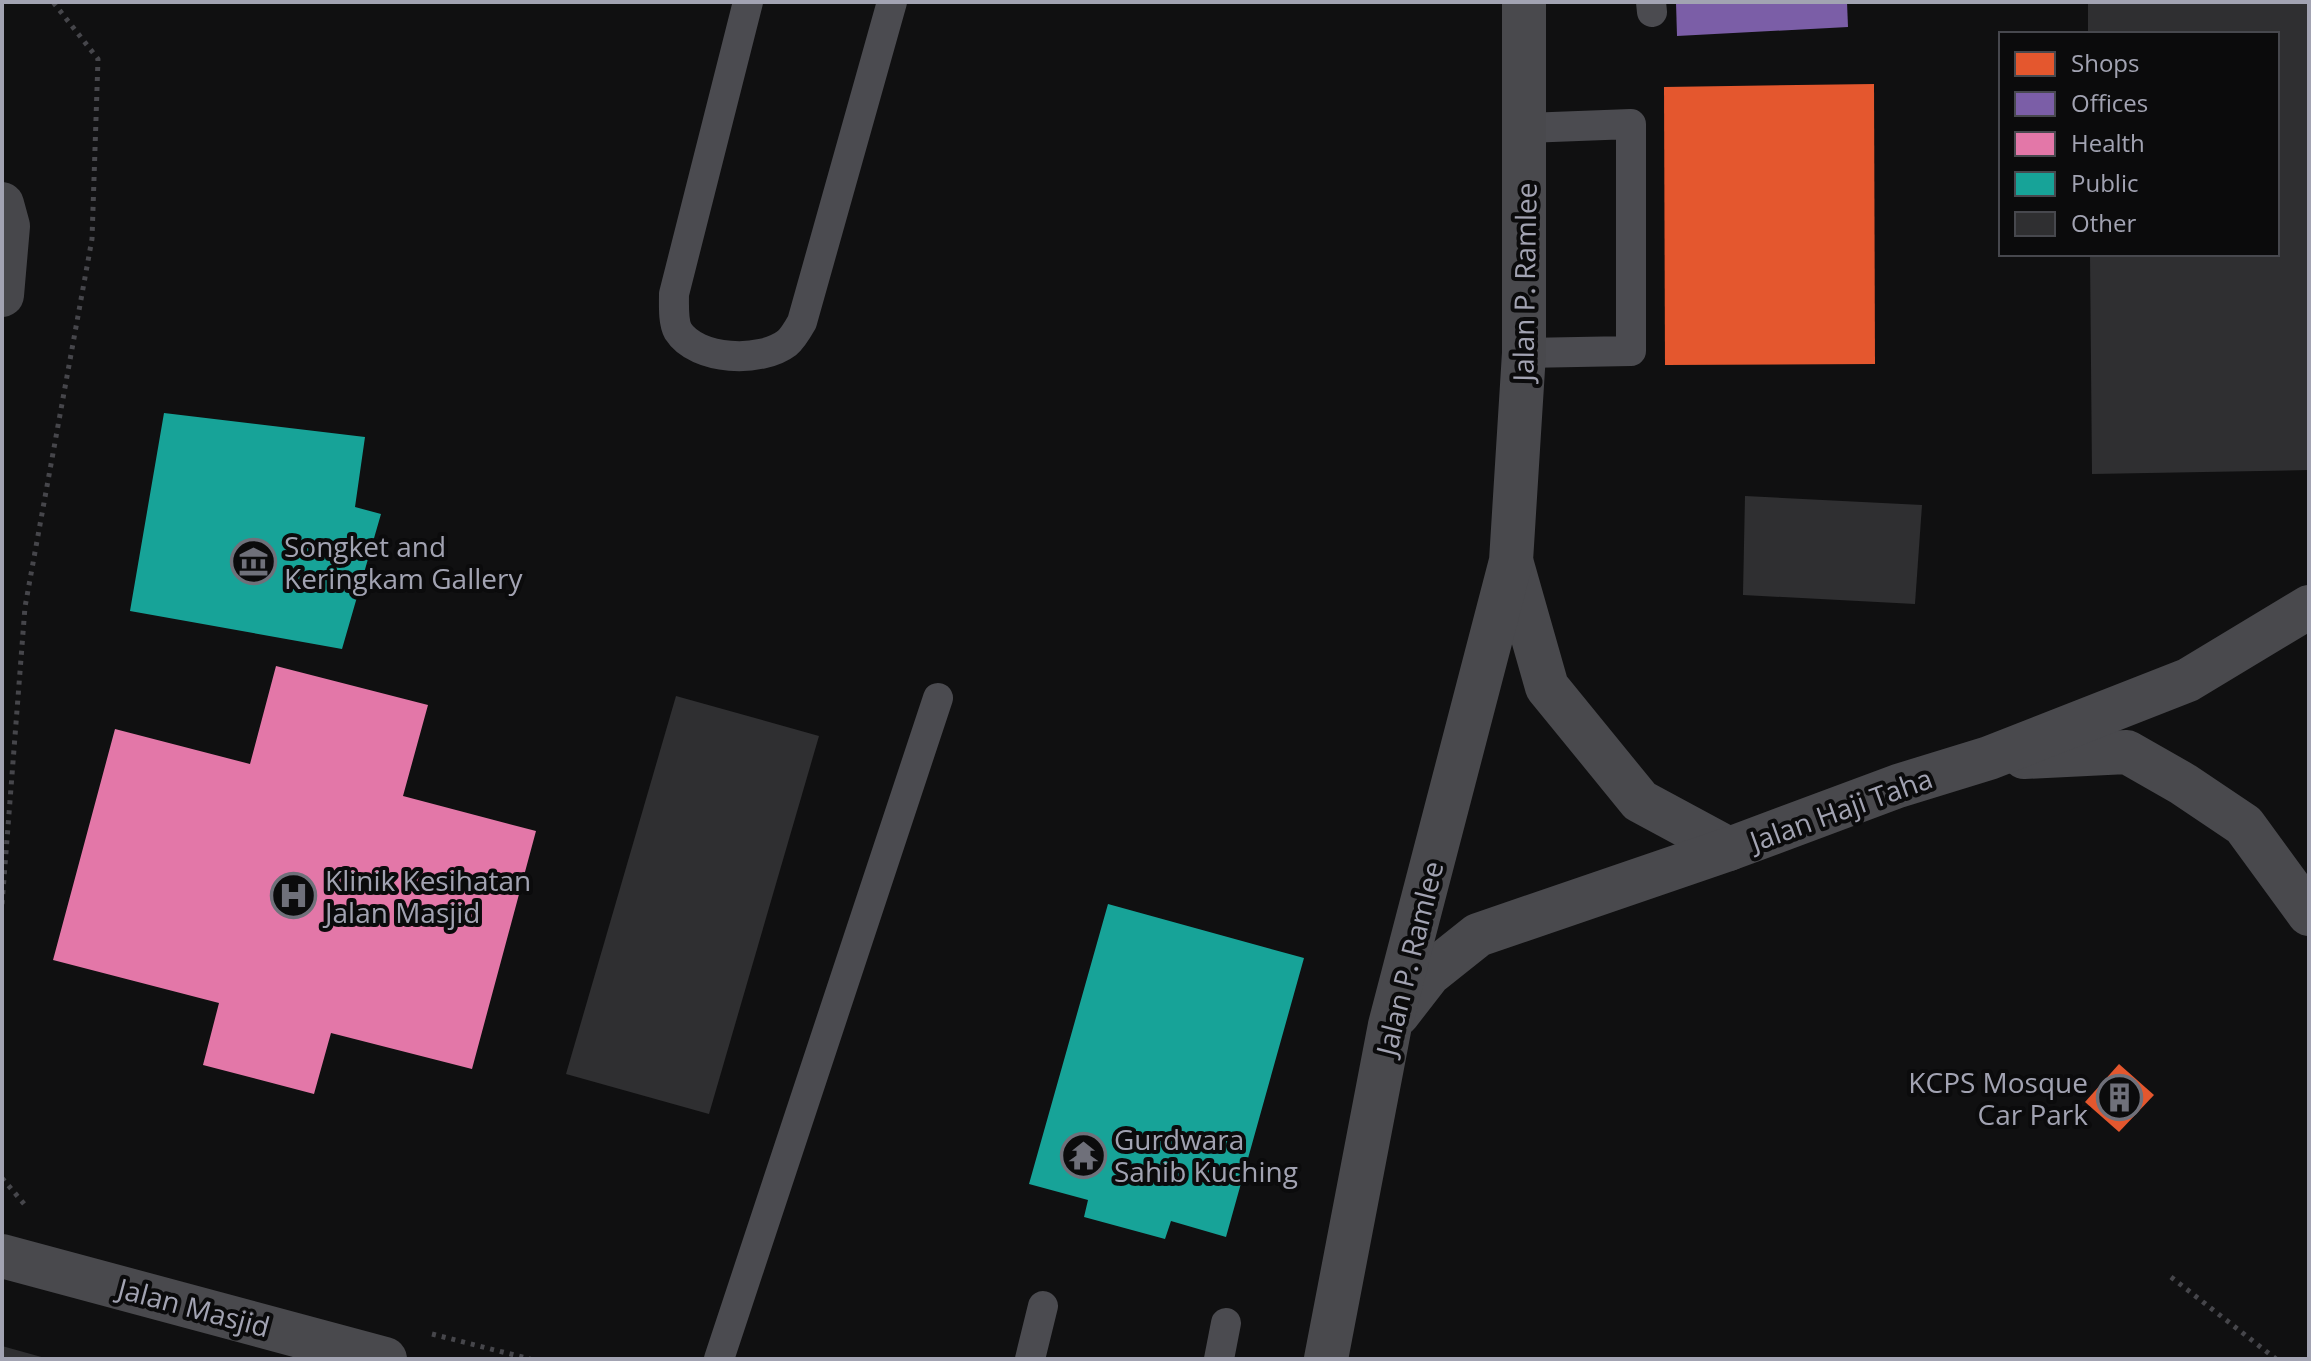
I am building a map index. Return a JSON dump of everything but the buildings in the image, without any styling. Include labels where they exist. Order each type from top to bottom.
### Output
[{"type":"main road","name":"Jalan P. Ramlee","points":[[1326,1359],[1390,1025],[1511,561],[1524,353],[1524,2]]},
{"type":"main road","points":[[2,204],[8,226],[2,295]]},
{"type":"main road","name":"Jalan P. Ramlee","points":[[1511,561],[1547,687],[1640,801],[1729,849]]},
{"type":"main road","name":"Jalan Haji Taha","points":[[1390,1025],[1429,974],[1478,935],[1729,849],[1898,786],[1989,758],[2188,680],[2309,607]]},
{"type":"main road","points":[[1989,758],[2127,752],[2183,784],[2244,825],[2309,914]]},
{"type":"main road","name":"Jalan Masjid","points":[[2,1256],[385,1359]]},
{"type":"lane","points":[[748,2],[674,294],[676,328],[688,345],[711,355],[761,355],[788,343],[802,322],[892,2]]},
{"type":"lane","points":[[1524,353],[1631,351],[1631,124],[1526,128]]},
{"type":"lane","points":[[719,1359],[938,698]]},
{"type":"lane","points":[[1030,1359],[1043,1306]]},
{"type":"lane","points":[[1219,1359],[1226,1323]]},
{"type":"path","points":[[2,904],[25,607],[92,239],[98,59],[53,2]]},
{"type":"path","points":[[2171,1277],[2276,1359]]},
{"type":"place","name":"Songket and Keringkam Gallery","points":[[253,562]]},
{"type":"place","name":"Klinik Kesihatan Jalan Masjid","points":[[294,896]]},
{"type":"place","name":"KCPS Mosque Car Park","points":[[2119,1098]]},
{"type":"place","name":"Gurdwara Sahib Kuching","points":[[1083,1155]]}]
